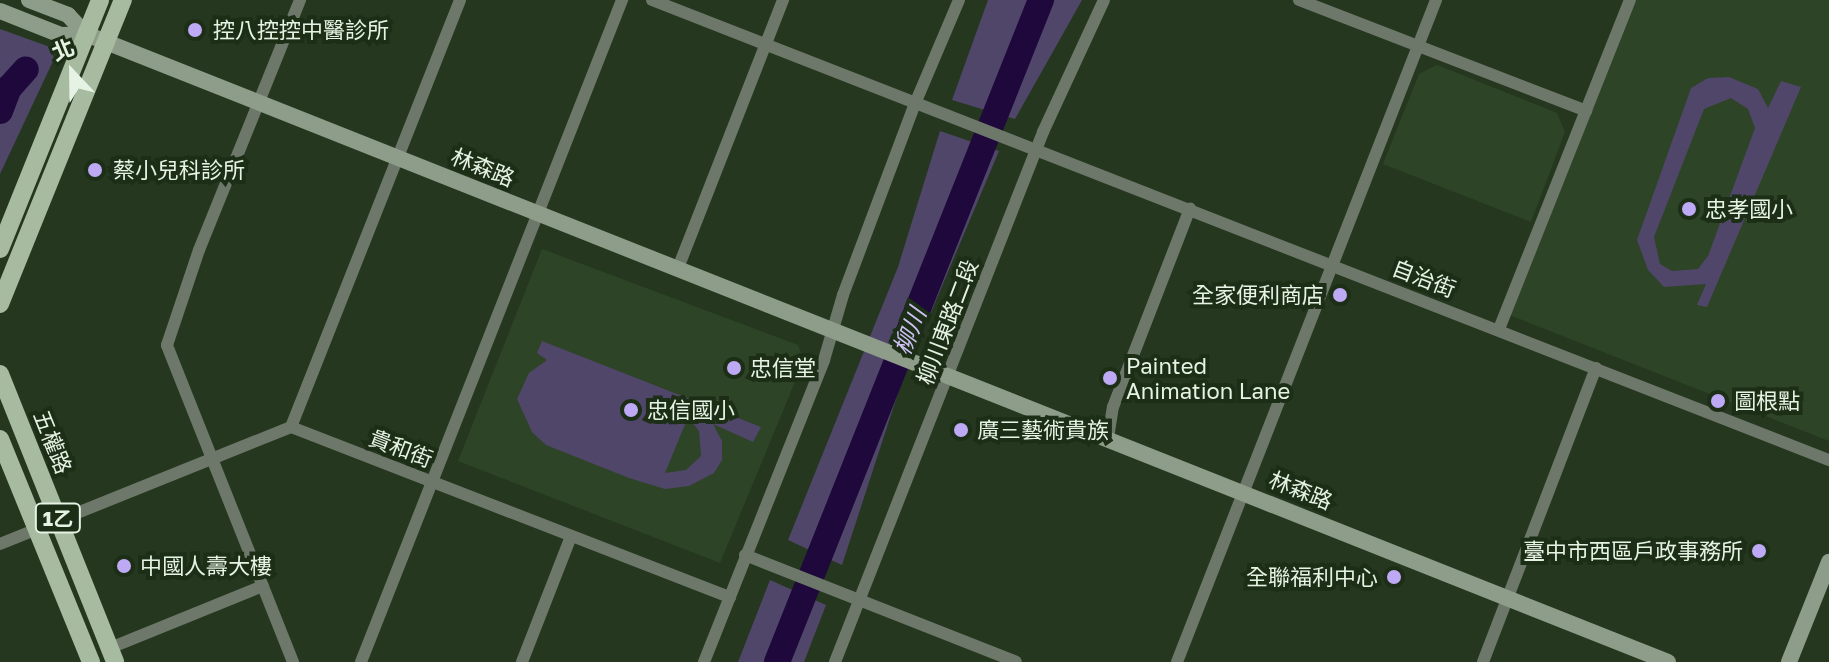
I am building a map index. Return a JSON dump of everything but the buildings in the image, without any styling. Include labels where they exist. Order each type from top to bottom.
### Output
[{"type":"main road","points":[[29,0],[68,15],[86,34]]},
{"type":"main road","points":[[0,249],[100,0]]},
{"type":"main road","points":[[0,304],[123,0]]},
{"type":"main road","points":[[0,11],[61,35],[86,34]]},
{"type":"main road","name":"林森路","points":[[86,34],[947,373],[1668,662]]},
{"type":"main road","name":"五權路","points":[[0,374],[113,655]]},
{"type":"main road","name":"1乙","points":[[0,439],[91,662]]},
{"type":"main road","points":[[1789,662],[1829,562]]},
{"type":"street","points":[[293,662],[172,363],[167,336],[300,0]]},
{"type":"street","points":[[0,544],[291,427],[460,0]]},
{"type":"street","points":[[361,662],[622,0]]},
{"type":"street","points":[[652,0],[914,106]]},
{"type":"street","points":[[678,268],[783,0]]},
{"type":"street","points":[[704,662],[833,330],[914,106],[959,0]]},
{"type":"street","name":"柳川東路二段","points":[[835,662],[1038,148],[1104,0]]},
{"type":"street","points":[[1299,0],[1586,111]]},
{"type":"street","points":[[1177,662],[1436,0]]},
{"type":"street","points":[[1499,329],[1630,0]]},
{"type":"street","name":"自治街","points":[[914,106],[1038,148],[1829,460]]},
{"type":"street","points":[[1108,438],[1113,407],[1190,208]]},
{"type":"street","points":[[1483,662],[1596,368]]},
{"type":"street","name":"貴和街","points":[[291,427],[730,597]]},
{"type":"street","points":[[522,662],[571,536]]},
{"type":"street","points":[[745,555],[1016,662]]},
{"type":"street","points":[[113,655],[263,586]]},
{"type":"shaded area","points":[[988,0],[1082,0],[1015,119],[952,100]]},
{"type":"shaded area","name":"忠孝國小","points":[[1630,0],[1829,0],[1829,441],[1507,314]]},
{"type":"shaded area","points":[[0,29],[50,47],[54,59],[0,174]]},
{"type":"shaded area","points":[[1437,65],[1557,113],[1565,132],[1531,222],[1383,164],[1419,74]]},
{"type":"shaded area","points":[[1729,77],[1758,89],[1768,108],[1781,81],[1801,87],[1707,307],[1697,305],[1706,284],[1664,287],[1648,270],[1637,240],[1691,88],[1708,78]],"holes":[[[1731,98],[1748,109],[1755,128],[1708,256],[1698,269],[1672,271],[1660,264],[1654,237],[1704,109]]]},
{"type":"shaded area","points":[[940,131],[999,151],[902,381],[842,565],[788,540],[898,267]]},
{"type":"shaded area","name":"忠信國小","points":[[542,249],[798,345],[804,360],[720,563],[458,461]]},
{"type":"shaded area","points":[[542,341],[761,427],[753,442],[713,424],[722,441],[722,460],[714,473],[689,486],[665,489],[629,478],[546,445],[532,432],[517,399],[529,373],[547,360],[537,353]],"holes":[[[688,417],[699,431],[701,456],[686,470],[665,473]]]},
{"type":"shaded area","points":[[770,580],[826,605],[804,662],[738,662]]},
{"type":"waterway","name":"柳川","points":[[777,662],[1041,0]]},
{"type":"waterway","points":[[0,111],[9,88],[26,69]]},
{"type":"place","name":"控八控控中醫診所","points":[[195,30]]},
{"type":"place","name":"蔡小兒科診所","points":[[95,170]]},
{"type":"place","name":"忠孝國小","points":[[1689,209]]},
{"type":"place","name":"全家便利商店","points":[[1340,295]]},
{"type":"place","name":"忠信堂","points":[[734,368]]},
{"type":"place","name":"Painted Animation Lane","points":[[1110,378]]},
{"type":"place","name":"圖根點","points":[[1718,401]]},
{"type":"place","name":"忠信國小","points":[[631,410]]},
{"type":"place","name":"廣三藝術貴族","points":[[961,430]]},
{"type":"place","name":"臺中市西區戶政事務所","points":[[1759,551]]},
{"type":"place","name":"中國人壽大樓","points":[[124,566]]},
{"type":"place","name":"全聯福利中心","points":[[1394,577]]}]
